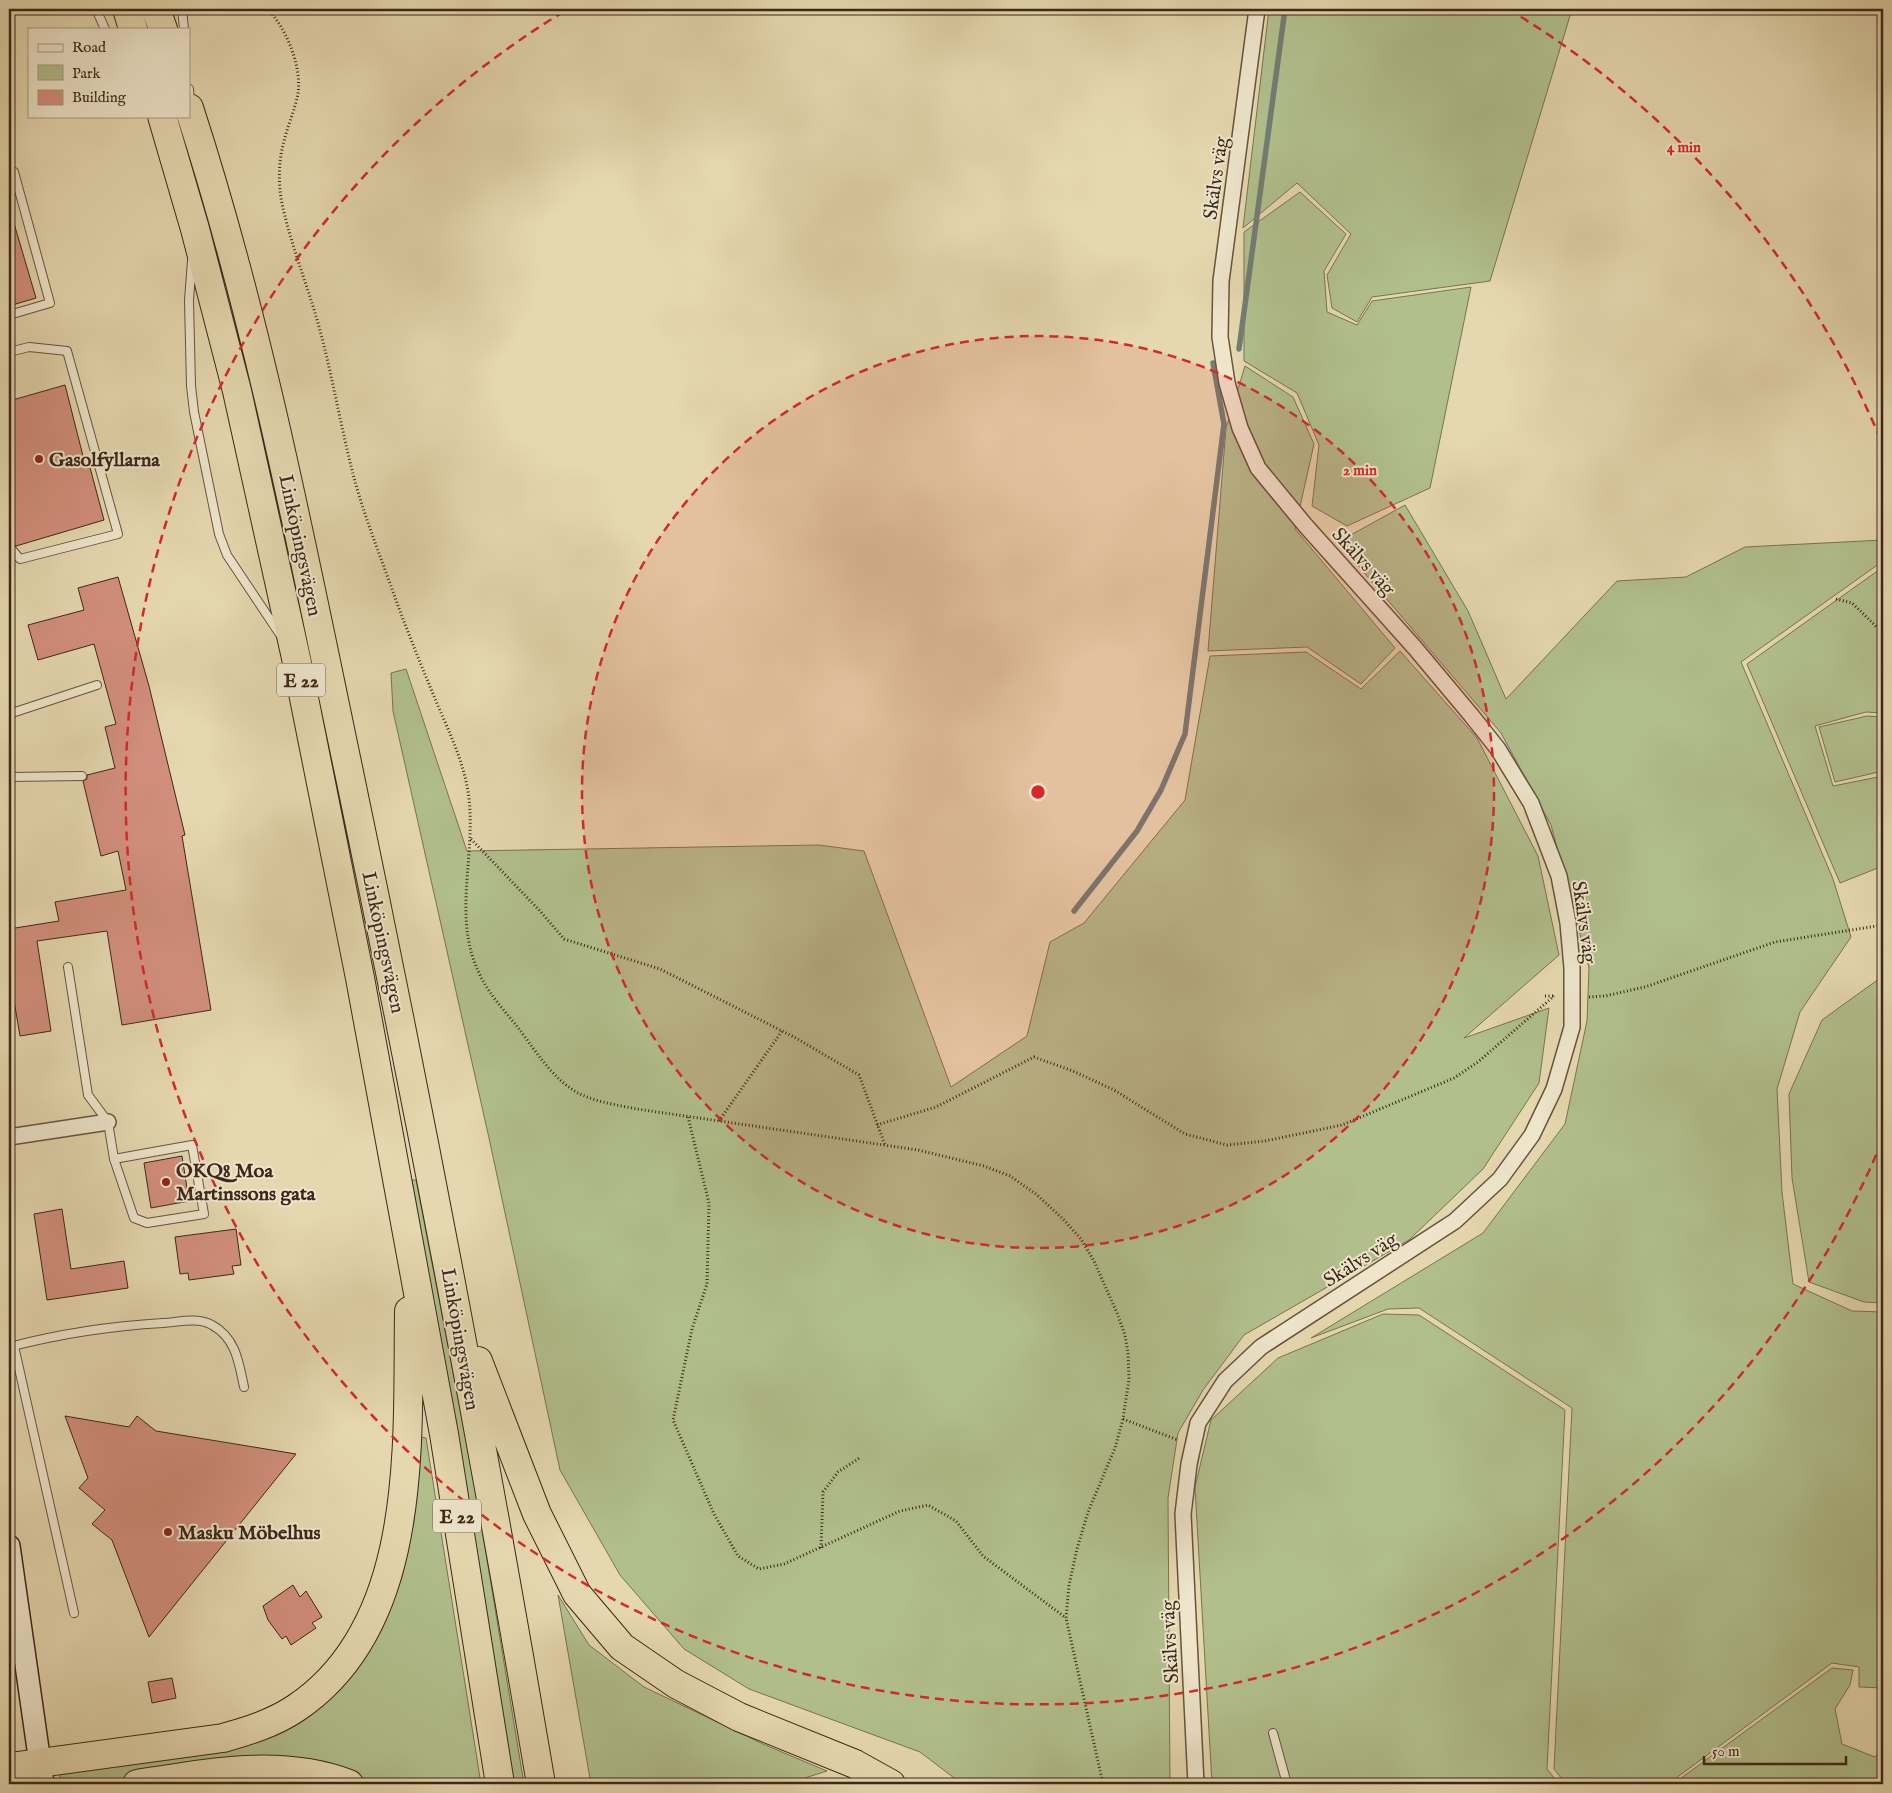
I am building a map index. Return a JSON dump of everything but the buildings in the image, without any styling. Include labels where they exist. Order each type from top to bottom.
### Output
[{"type":"highway","points":[[127,9],[133,28]]},
{"type":"highway","points":[[156,9],[163,28]]},
{"type":"highway","name":"Linköpingsvägen","points":[[190,104],[268,394],[387,953],[454,1298],[541,1784]]},
{"type":"highway","name":"Linköpingsvägen","points":[[163,118],[195,229],[237,391],[296,658],[362,988],[444,1434],[500,1784]]},
{"type":"highway","points":[[10,1770],[41,1774],[179,1745],[223,1738],[255,1728],[295,1709],[324,1686],[353,1652],[374,1612],[390,1566],[398,1527],[404,1483],[407,1436],[410,1250]]},
{"type":"highway","points":[[454,1298],[537,1514],[577,1594],[622,1647],[676,1684],[739,1717],[855,1764],[891,1784]]},
{"type":"highway","points":[[136,1784],[187,1776],[258,1769],[298,1771],[329,1777],[349,1784]]},
{"type":"street","name":"Skälvs väg","points":[[1196,1784],[1183,1514],[1189,1464],[1198,1423],[1225,1382],[1261,1347],[1455,1222],[1500,1179],[1532,1135],[1554,1089],[1572,1027],[1572,968],[1568,923],[1559,876],[1531,804],[1498,750],[1472,715],[1305,525],[1258,468],[1240,428],[1227,384],[1220,337],[1221,281],[1257,9]]},
{"type":"street","points":[[9,1137],[108,1122]]},
{"type":"street","points":[[9,1546],[41,1774]]},
{"type":"lane","points":[[96,9],[105,28]]},
{"type":"lane","points":[[182,9],[184,28]]},
{"type":"lane","points":[[9,173],[14,172],[50,303],[9,315]]},
{"type":"lane","points":[[195,229],[189,300],[191,386],[194,412],[219,534],[226,555],[296,658]]},
{"type":"lane","points":[[9,352],[29,347],[68,351],[118,534],[20,559],[9,546]]},
{"type":"lane","points":[[9,714],[97,685]]},
{"type":"lane","points":[[9,777],[82,776]]},
{"type":"lane","points":[[68,967],[88,1095],[108,1122],[114,1159],[134,1218],[147,1223],[204,1214],[192,1145],[114,1159]]},
{"type":"lane","points":[[74,1614],[11,1346],[35,1340],[124,1326],[198,1320],[212,1325],[230,1340],[238,1358],[244,1387]]},
{"type":"lane","points":[[1273,1733],[1287,1784]]},
{"type":"path","points":[[268,9],[278,20],[287,40],[297,75],[298,92],[282,146],[279,186],[283,208],[321,336],[352,473],[408,633],[456,749],[470,801],[470,839],[465,900],[466,928],[470,950],[479,973],[489,991],[543,1061],[563,1083],[593,1100],[688,1117],[918,1150],[984,1166],[1010,1176],[1036,1194],[1081,1239],[1094,1261],[1125,1335],[1128,1354],[1129,1379],[1123,1419],[1115,1448],[1088,1512],[1076,1549],[1069,1585],[1066,1618],[1103,1784]]},
{"type":"path","points":[[1836,599],[1852,603],[1883,633]]},
{"type":"path","points":[[470,839],[540,910],[564,939],[660,969],[782,1031],[859,1075],[885,1145]]},
{"type":"path","points":[[1545,996],[1604,996],[1645,987],[1775,942],[1883,925]]},
{"type":"path","points":[[877,1125],[936,1107],[1034,1057],[1073,1071],[1114,1090],[1185,1134],[1227,1146],[1265,1142],[1342,1125],[1454,1078],[1478,1062],[1554,996]]},
{"type":"path","points":[[719,1121],[782,1031]]},
{"type":"path","points":[[688,1117],[709,1203],[707,1284],[692,1329],[673,1420],[714,1514],[738,1556],[759,1569],[784,1564],[900,1511],[928,1505],[956,1521],[983,1556],[1066,1618]]},
{"type":"path","points":[[1123,1419],[1193,1445]]},
{"type":"path","points":[[822,1548],[824,1492],[838,1472],[861,1457]]},
{"type":"green space","points":[[1269,9],[1572,9],[1490,281],[1372,297],[1357,322],[1332,308],[1327,275],[1351,234],[1297,183],[1243,228]]},
{"type":"green space","points":[[1300,192],[1346,234],[1324,271],[1327,312],[1357,325],[1372,301],[1471,287],[1430,488],[1347,526],[1312,506],[1319,445],[1297,393],[1244,361],[1244,232]]},
{"type":"green space","points":[[1245,366],[1293,397],[1314,444],[1295,529],[1395,648],[1361,684],[1307,647],[1208,651],[1226,428]]},
{"type":"green space","points":[[1405,505],[1468,611],[1506,699],[1617,581],[1686,577],[1745,547],[1883,540],[1883,561],[1741,662],[1833,879],[1851,937],[1800,1012],[1777,1089],[1782,1192],[1793,1284],[1852,1311],[1883,1312],[1883,1688],[1859,1687],[1859,1667],[1832,1663],[1668,1784],[1566,1784],[1554,1769],[1572,1408],[1419,1308],[1388,1309],[1311,1338],[1483,1233],[1565,1124],[1587,1021],[1589,968],[1551,825],[1501,733],[1338,542]]},
{"type":"green space","points":[[1883,567],[1883,713],[1866,712],[1815,726],[1833,786],[1883,776],[1883,866],[1840,883],[1747,664]]},
{"type":"green space","points":[[1400,651],[1477,738],[1538,856],[1559,955],[1464,1038],[1549,1008],[1539,1083],[1483,1169],[1409,1240],[1244,1335],[1203,1390],[1178,1433],[1168,1498],[1170,1784],[962,1784],[920,1752],[749,1689],[684,1649],[620,1575],[560,1470],[489,1138],[393,711],[391,673],[406,669],[467,851],[819,845],[864,851],[951,1087],[1027,1036],[1050,942],[1084,923],[1185,800],[1210,656],[1306,652],[1361,689]]},
{"type":"green space","points":[[1867,716],[1883,717],[1883,771],[1835,782],[1819,727]]},
{"type":"green space","points":[[1883,976],[1883,1303],[1864,1302],[1809,1282],[1792,1178],[1789,1094],[1822,1020]]},
{"type":"green space","points":[[412,1180],[416,1180],[474,1481],[524,1784],[513,1784]]},
{"type":"green space","points":[[1383,1314],[1419,1315],[1565,1410],[1547,1769],[1559,1784],[1212,1784],[1195,1487],[1211,1420],[1278,1358]]},
{"type":"green space","points":[[421,1437],[426,1438],[481,1784],[373,1784],[364,1778],[313,1762],[255,1761],[79,1784],[61,1784],[60,1776],[63,1772],[237,1747],[353,1672],[382,1629],[402,1577],[414,1521]]},
{"type":"green space","points":[[558,1595],[589,1645],[644,1687],[763,1744],[827,1771],[786,1784],[591,1784]]},
{"type":"green space","points":[[1832,1668],[1853,1670],[1850,1685],[1835,1709],[1842,1744],[1875,1757],[1883,1748],[1883,1784],[1673,1784]]},
{"type":"waterway","points":[[1239,349],[1285,9]]},
{"type":"waterway","points":[[1074,911],[1137,831],[1161,790],[1185,734],[1224,424],[1213,363]]},
{"type":"place","name":"Gasolfyllarna","points":[[39,459]]},
{"type":"place","name":"OKQ8 Moa Martinssons gata","points":[[166,1182]]},
{"type":"place","name":"Masku Möbelhus","points":[[168,1532]]}]
